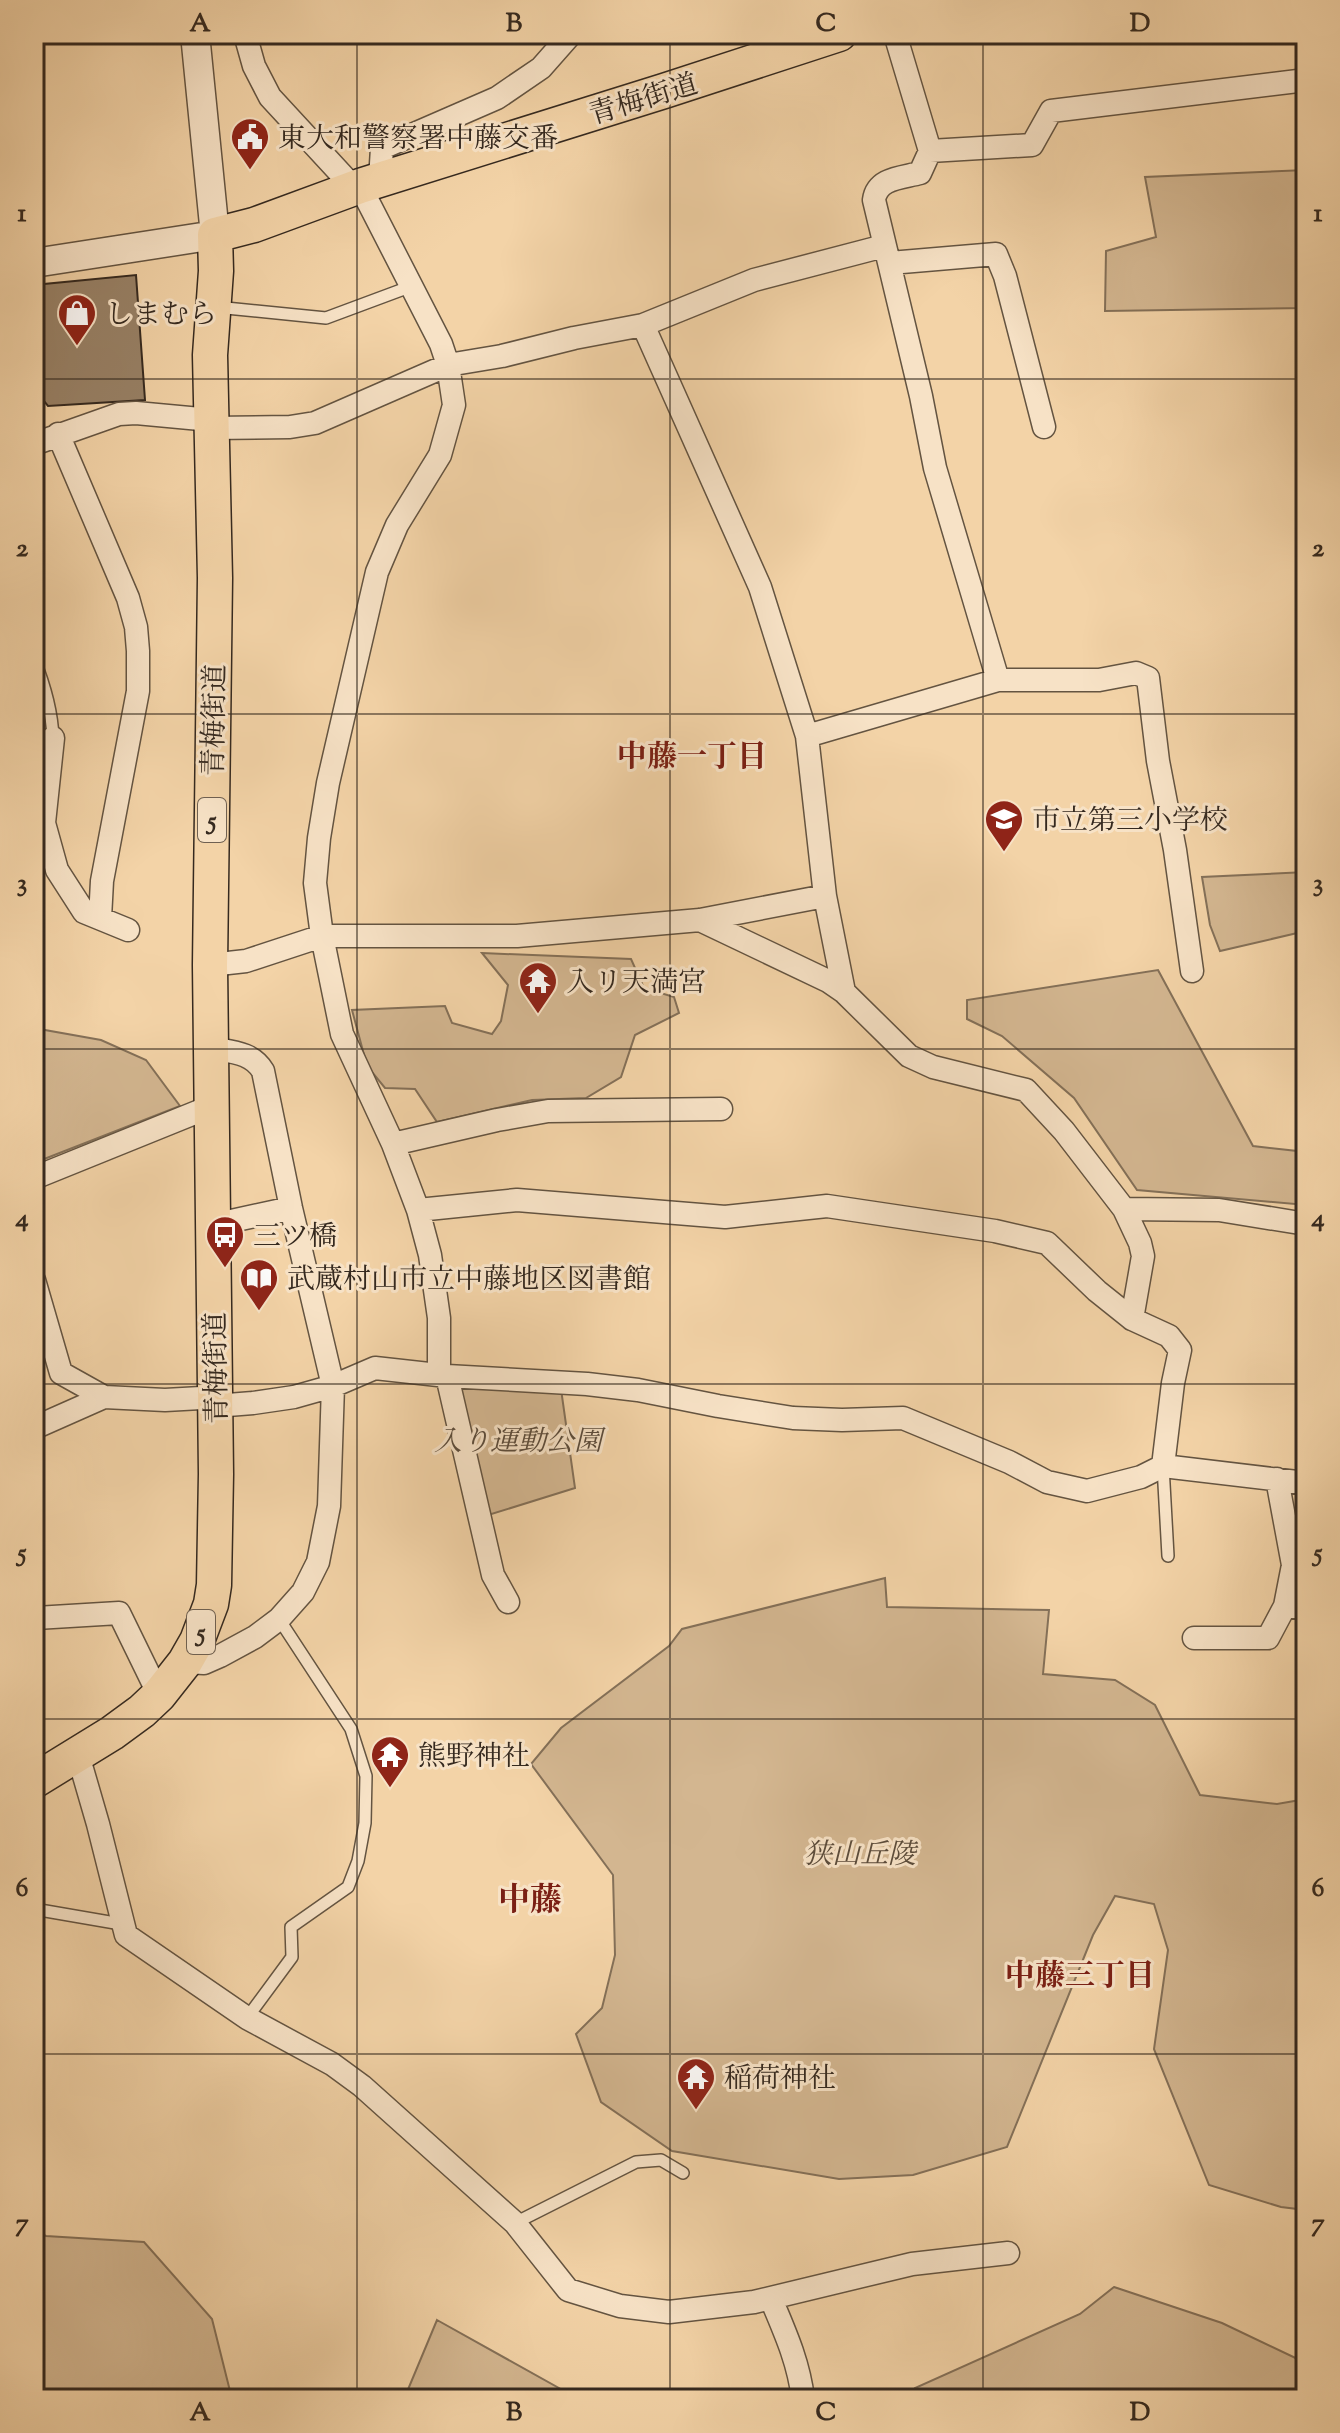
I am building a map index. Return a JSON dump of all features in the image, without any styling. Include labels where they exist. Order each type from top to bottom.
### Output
[{"type":"main road","name":"青梅街道","points":[[34,1781],[127,1722],[159,1695],[185,1662],[204,1624],[214,1585],[216,1507],[210,965],[215,591],[210,355],[216,271],[215,235],[254,225],[365,185],[839,34]]},
{"type":"street","points":[[34,263],[215,235],[195,34]]},
{"type":"street","points":[[245,34],[254,66],[270,97],[365,185],[441,344],[448,365],[454,405],[440,455],[397,525],[377,572],[348,693],[319,838],[315,883],[322,936],[342,1034],[393,1144],[418,1210],[430,1255],[443,1375],[490,1582],[508,1602]]},
{"type":"street","points":[[365,185],[382,148],[497,98],[541,68],[571,34]]},
{"type":"street","points":[[895,34],[930,151],[920,173],[883,182],[876,190],[874,200],[935,468],[998,680]]},
{"type":"street","points":[[930,151],[1032,145],[1051,111],[1306,80]]},
{"type":"street","points":[[34,443],[119,414],[136,413],[211,424],[290,427],[315,423],[448,365],[643,325],[754,280],[887,255],[996,254],[1005,276],[1044,427]]},
{"type":"street","points":[[643,325],[760,587],[807,736],[825,896],[844,992]]},
{"type":"street","points":[[58,434],[128,598],[136,627],[138,691],[102,881],[100,918]]},
{"type":"street","points":[[807,736],[998,680],[1099,680],[1136,673],[1148,678],[1158,761],[1175,850],[1192,971]]},
{"type":"street","points":[[53,738],[44,823],[57,870],[84,912],[128,930]]},
{"type":"street","points":[[210,965],[246,961],[322,936],[517,936],[700,920],[825,896]]},
{"type":"street","points":[[700,920],[828,981],[844,992],[909,1056],[933,1067],[1026,1090],[1064,1131],[1124,1209],[1140,1243],[1143,1256],[1132,1319]]},
{"type":"street","points":[[185,1662],[204,1663],[220,1656],[255,1637],[279,1619],[303,1592],[318,1562],[329,1506],[333,1386],[263,1071],[249,1056],[211,1048]]},
{"type":"street","points":[[34,1178],[212,1106]]},
{"type":"street","points":[[393,1144],[548,1111],[721,1109]]},
{"type":"street","points":[[418,1210],[517,1200],[725,1217],[827,1206],[995,1231],[1047,1243],[1097,1291],[1132,1319],[1169,1336],[1180,1350],[1163,1466]]},
{"type":"street","points":[[213,1225],[291,1208]]},
{"type":"street","points":[[1124,1209],[1219,1210],[1306,1224]]},
{"type":"street","points":[[34,1282],[61,1373],[104,1397],[201,1398],[215,1406],[253,1403],[294,1397],[333,1386],[375,1368],[638,1390],[718,1406],[818,1420],[903,1418],[1009,1462],[1047,1482],[1087,1491],[1141,1477],[1163,1466],[1306,1483]]},
{"type":"street","points":[[34,1428],[104,1397]]},
{"type":"street","points":[[1194,1638],[1268,1638],[1295,1607],[1293,1565],[1277,1479]]},
{"type":"street","points":[[34,1614],[36,1618],[119,1613],[159,1695]]},
{"type":"street","points":[[78,1755],[126,1935],[247,2018],[332,2064],[362,2086],[515,2223],[568,2290],[620,2306],[669,2312],[771,2299],[912,2264],[1008,2253]]},
{"type":"street","points":[[771,2299],[797,2364],[803,2399]]},
{"type":"lane","points":[[213,306],[326,318],[413,286]]},
{"type":"lane","points":[[34,659],[52,715],[53,738]]},
{"type":"lane","points":[[1163,1466],[1168,1556]]},
{"type":"lane","points":[[247,2018],[292,1957],[291,1927],[348,1887],[358,1861],[365,1823],[366,1776],[351,1729],[279,1619]]},
{"type":"lane","points":[[34,1909],[121,1924]]},
{"type":"lane","points":[[515,2223],[636,2162],[661,2160],[683,2173]]},
{"type":"green space","points":[[1306,170],[1306,308],[1105,311],[1106,251],[1156,237],[1145,177]]},
{"type":"green space","points":[[1306,872],[1306,931],[1220,951],[1210,925],[1202,877]]},
{"type":"green space","points":[[482,953],[631,959],[644,988],[674,997],[679,1013],[635,1035],[621,1077],[586,1098],[532,1100],[437,1122],[415,1089],[385,1088],[367,1066],[352,1010],[445,1006],[452,1023],[492,1034],[501,1021],[508,985]]},
{"type":"green space","points":[[1158,970],[1253,1146],[1306,1152],[1306,1205],[1137,1190],[1074,1098],[1002,1036],[967,1019],[967,1000]]},
{"type":"green space","points":[[34,1023],[45,1030],[101,1040],[146,1060],[180,1106],[34,1163]]},
{"type":"green space","name":"入り運動公園","points":[[462,1383],[561,1389],[575,1488],[485,1516],[455,1388]]},
{"type":"green space","name":"狭山丘陵","points":[[885,1578],[887,1607],[1049,1610],[1043,1674],[1115,1680],[1155,1705],[1200,1795],[1277,1804],[1306,1799],[1306,2210],[1281,2207],[1209,2185],[1154,2049],[1168,1950],[1154,1904],[1115,1896],[1093,1935],[1007,2147],[913,2175],[839,2179],[672,2151],[601,2102],[576,2034],[602,2008],[615,1955],[613,1875],[531,1764],[561,1728],[669,1646],[682,1629]]},
{"type":"green space","points":[[34,2230],[46,2236],[144,2242],[212,2319],[232,2399],[34,2399]]},
{"type":"green space","points":[[1114,2287],[1222,2323],[1306,2363],[1306,2399],[918,2399],[915,2388],[1080,2314]]},
{"type":"green space","points":[[437,2320],[566,2392],[565,2399],[404,2399]]},
{"type":"building","points":[[136,275],[145,400],[48,406],[34,389],[34,285]]},
{"type":"place","name":"東大和警察署中藤交番","points":[[250,171]]},
{"type":"place","name":"しまむら","points":[[77,347]]},
{"type":"place","name":"市立第三小学校","points":[[1004,853]]},
{"type":"place","name":"入リ天満宮","points":[[538,1015]]},
{"type":"place","name":"三ツ橋","points":[[225,1269]]},
{"type":"place","name":"武蔵村山市立中藤地区図書館","points":[[259,1312]]},
{"type":"place","name":"熊野神社","points":[[390,1789]]},
{"type":"place","name":"稲荷神社","points":[[696,2111]]},
{"type":"district","name":"中藤一丁目","points":[[692,756]]},
{"type":"district","name":"中藤","points":[[530,1899]]},
{"type":"district","name":"中藤三丁目","points":[[1080,1975]]}]
